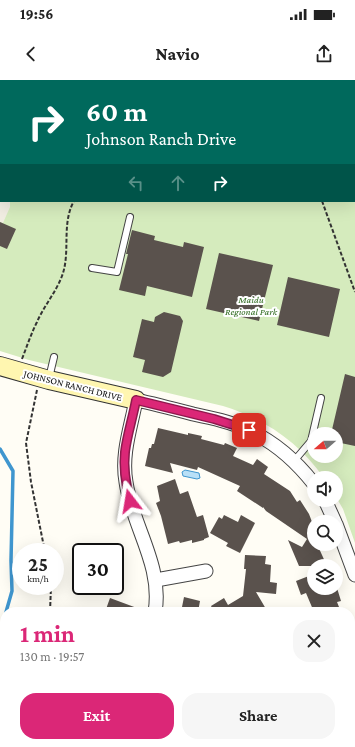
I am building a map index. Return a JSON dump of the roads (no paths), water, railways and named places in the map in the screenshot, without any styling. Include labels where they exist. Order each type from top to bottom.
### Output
[{"type":"street","name":"JOHNSON RANCH DRIVE","points":[[0,366],[18,372],[233,424],[249,430],[265,439],[294,461],[307,476]]},
{"type":"street","points":[[136,400],[125,452],[125,480],[130,501],[151,559],[156,580],[157,597],[156,607]]},
{"type":"street","points":[[343,542],[355,575]]},
{"type":"street","points":[[156,580],[206,571]]},
{"type":"lane","points":[[92,268],[117,272],[130,217]]},
{"type":"lane","points":[[44,378],[54,358]]},
{"type":"lane","points":[[294,461],[311,441],[321,398]]},
{"type":"water","points":[[185,470],[199,473],[200,478],[197,479],[183,476],[182,472]]},
{"type":"waterway","points":[[0,449],[13,471],[11,561],[12,591],[7,607]]},
{"type":"park label","name":"Maidu Regional Park","points":[[251,304]]}]
